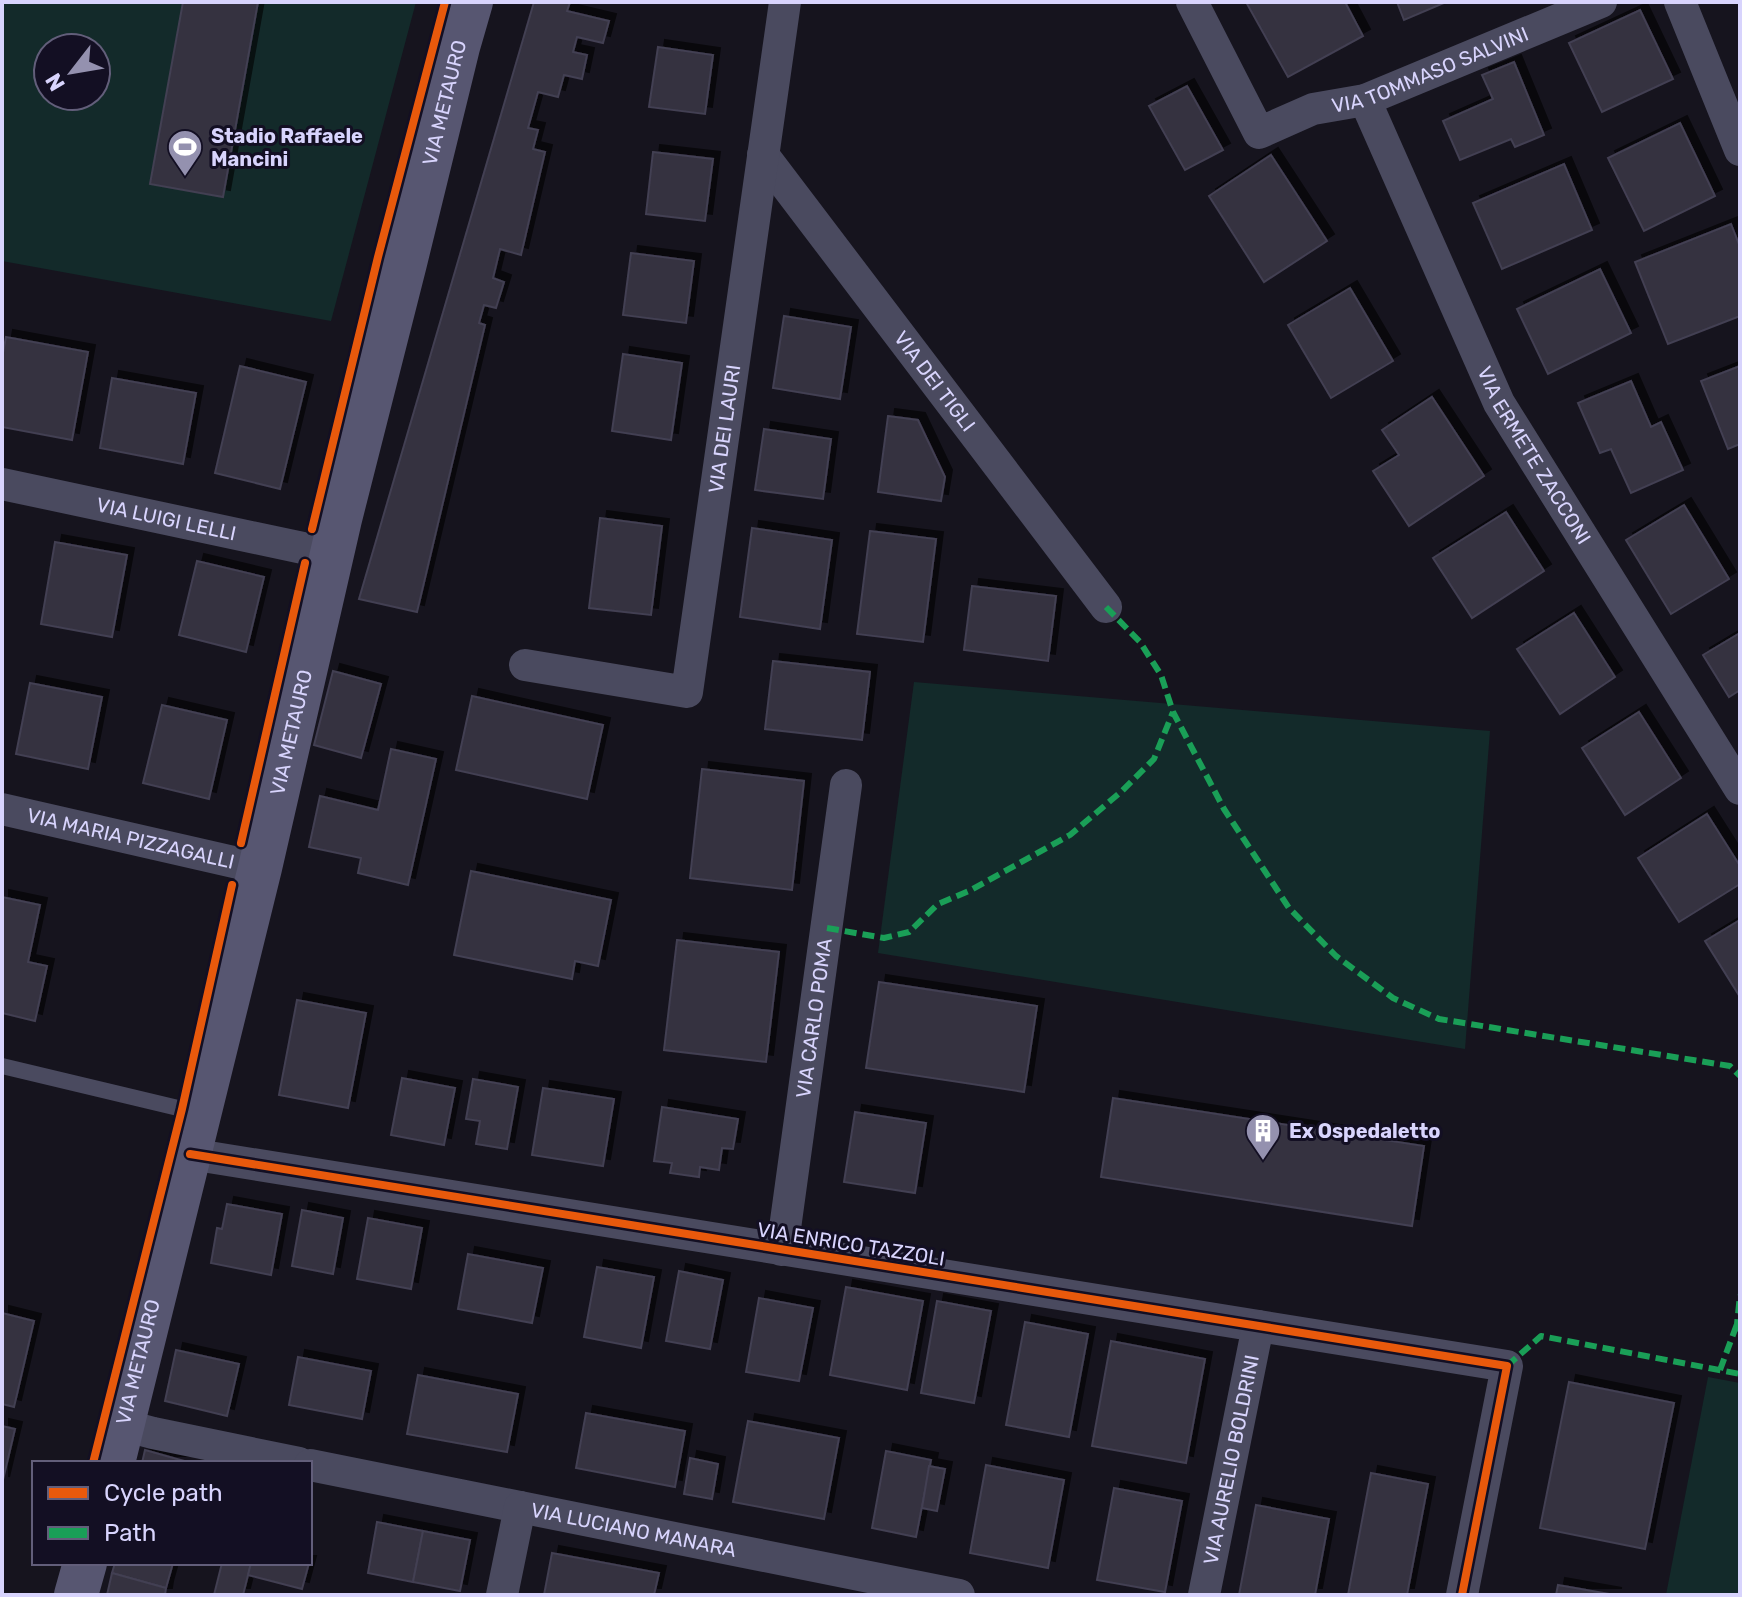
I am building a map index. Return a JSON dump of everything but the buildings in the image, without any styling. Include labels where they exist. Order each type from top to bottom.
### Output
[{"type":"street","name":"VIA METAURO","points":[[118,1444],[260,868],[331,554],[471,2]]},
{"type":"street","name":"VIA DEI LAURI","points":[[525,665],[687,692],[785,2]]},
{"type":"street","name":"VIA TOMMASO SALVINI","points":[[1192,2],[1259,133],[1313,109],[1365,100],[1601,2]]},
{"type":"street","points":[[1680,2],[1740,150]]},
{"type":"street","name":"VIA ERMETE ZACCONI","points":[[1365,100],[1499,403],[1740,789]]},
{"type":"street","name":"VIA DEI TIGLI","points":[[763,155],[1106,607]]},
{"type":"street","name":"VIA LUIGI LELLI","points":[[2,484],[331,554]]},
{"type":"street","name":"VIA CARLO POMA","points":[[782,1250],[846,785]]},
{"type":"street","name":"VIA MARIA PIZZAGALLI","points":[[2,809],[260,868]]},
{"type":"street","name":"VIA ENRICO TAZZOLI","points":[[195,1133],[782,1250],[1507,1366],[1462,1595]]},
{"type":"street","name":"VIA AURELIO BOLDRINI","points":[[1204,1595],[1258,1326]]},
{"type":"street","points":[[118,1444],[153,1433],[289,1461]]},
{"type":"street","name":"VIA LUCIANO MANARA","points":[[312,1465],[959,1595]]},
{"type":"street","points":[[502,1595],[520,1507]]},
{"type":"street","points":[[76,1595],[84,1565]]},
{"type":"lane","points":[[2,1066],[45,1074],[195,1133]]},
{"type":"green space","name":"Stadio Raffaele Mancini","points":[[2,2],[416,2],[331,321],[2,261]]},
{"type":"green space","points":[[914,682],[1490,731],[1465,1049],[878,953]]},
{"type":"green space","points":[[1708,1377],[1740,1383],[1740,1595],[1666,1595]]},
{"type":"marked path","points":[[1106,607],[1140,642],[1161,675],[1173,712],[1224,809],[1289,908],[1336,956],[1393,998],[1439,1019],[1730,1066],[1740,1076]]},
{"type":"marked path","points":[[827,928],[884,938],[909,932],[938,904],[969,891],[1070,835],[1154,759],[1173,712]]},
{"type":"marked path","points":[[1739,1331],[1740,1295]]},
{"type":"marked path","points":[[1720,1370],[1737,1324]]},
{"type":"marked path","points":[[1507,1366],[1541,1336],[1740,1374]]},
{"type":"cycle path","points":[[312,529],[378,257],[445,2]]},
{"type":"cycle path","points":[[241,843],[305,563]]},
{"type":"cycle path","points":[[94,1461],[182,1109],[232,885]]},
{"type":"cycle path","points":[[190,1154],[1507,1366],[1462,1595]]},
{"type":"place","name":"Stadio Raffaele Mancini","points":[[185,178]]},
{"type":"place","name":"Ex Ospedaletto","points":[[1263,1162]]}]
